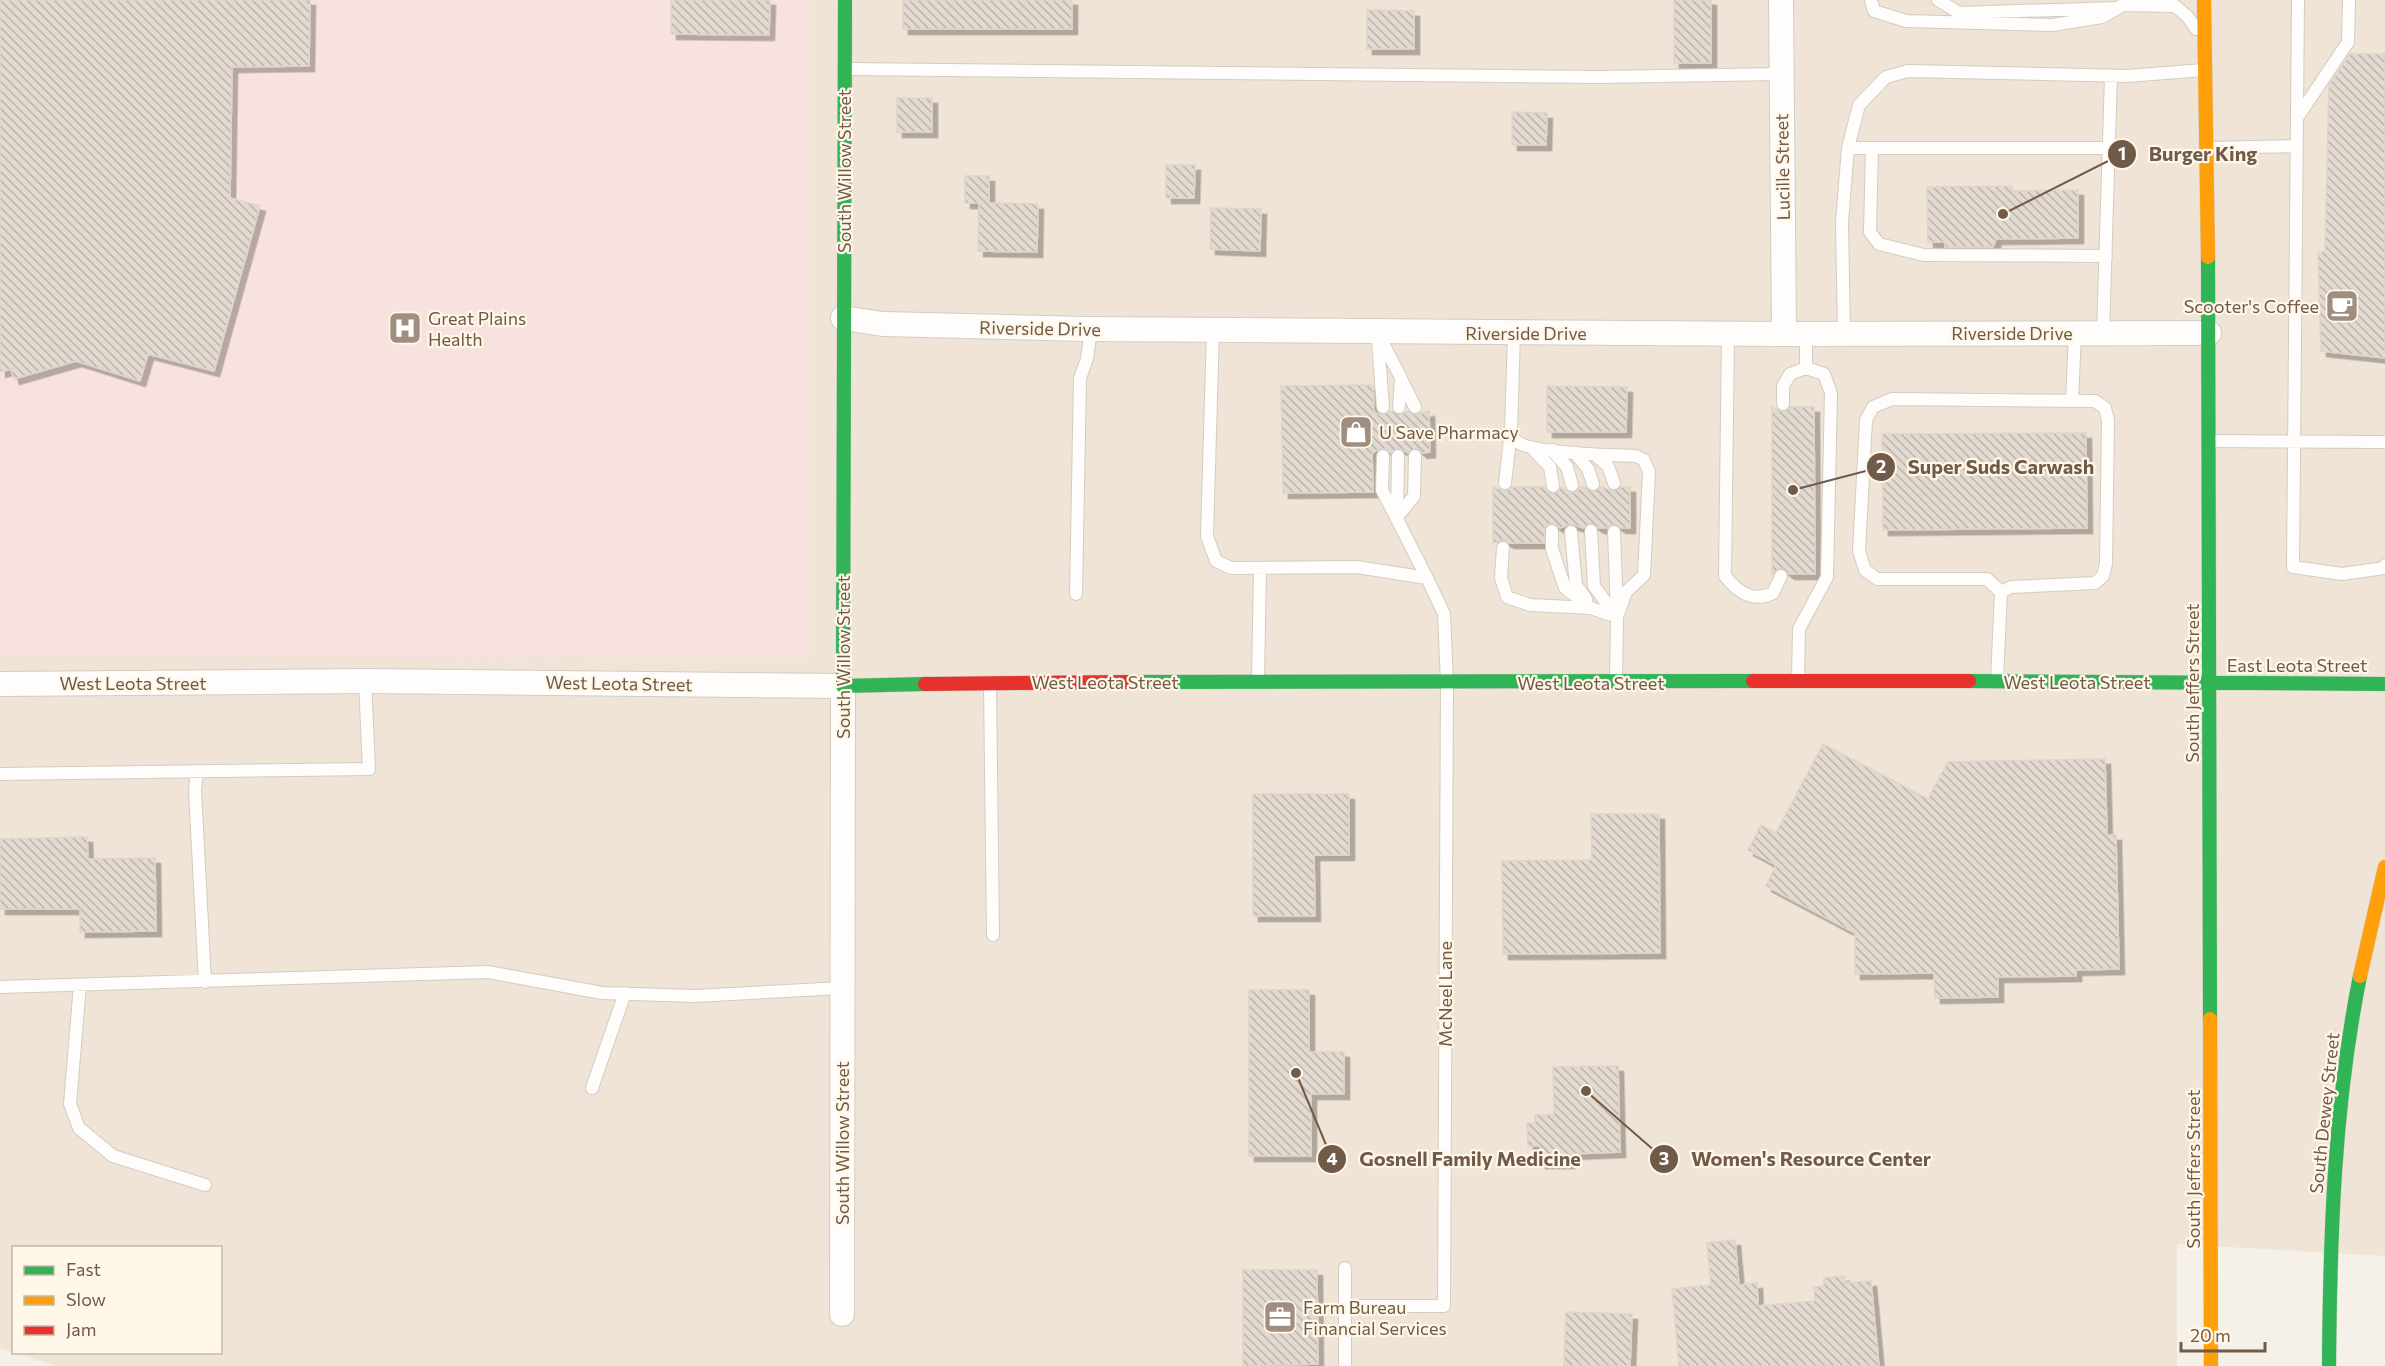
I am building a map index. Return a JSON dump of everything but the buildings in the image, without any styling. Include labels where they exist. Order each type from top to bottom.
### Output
[{"type":"main road","name":"South Willow Street","points":[[843,686],[845,0]]},
{"type":"main road","name":"South Jeffers Street","points":[[2204,0],[2210,333],[2211,1366]]},
{"type":"main road","name":"West Leota Street","points":[[843,686],[990,682],[1997,681],[2210,683]]},
{"type":"main road","name":"East Leota Street","points":[[2210,683],[2385,684]]},
{"type":"main road","name":"South Dewey Street","points":[[2329,1366],[2330,1239],[2343,1071],[2357,987],[2385,867]]},
{"type":"street","name":"Lucille Street","points":[[1781,0],[1781,74],[1795,334]]},
{"type":"street","name":"Riverside Drive","points":[[843,318],[884,324],[1091,329],[1728,334],[2210,333]]},
{"type":"street","name":"West Leota Street","points":[[0,684],[365,681],[843,686]]},
{"type":"street","name":"South Willow Street","points":[[842,1314],[843,686]]},
{"type":"lane","points":[[1871,0],[1874,11],[1906,21],[2053,25],[2102,18],[2125,2]]},
{"type":"lane","points":[[1938,0],[1959,13],[2114,8],[2125,2],[2175,6],[2188,16],[2205,43]]},
{"type":"lane","points":[[2298,0],[2296,442],[2293,567],[2342,574],[2385,566]]},
{"type":"lane","points":[[2297,118],[2348,42],[2349,0]]},
{"type":"lane","points":[[844,69],[1599,77],[1781,74]]},
{"type":"lane","points":[[1844,334],[1842,222],[1848,148],[1859,105],[1886,77],[1908,71],[2111,76],[2205,69]]},
{"type":"lane","points":[[2103,333],[2111,76]]},
{"type":"lane","points":[[2207,148],[2297,146]]},
{"type":"lane","points":[[1848,148],[2109,148]]},
{"type":"lane","points":[[1872,148],[1870,232],[1880,244],[1924,255],[2106,256]]},
{"type":"lane","points":[[1076,594],[1080,378],[1087,359],[1091,329]]},
{"type":"lane","points":[[1213,330],[1207,536],[1216,561],[1231,568],[1357,567],[1427,578]]},
{"type":"lane","points":[[1377,332],[1415,407]]},
{"type":"lane","points":[[1377,332],[1383,378],[1383,407]]},
{"type":"lane","points":[[1505,483],[1511,431],[1514,333]]},
{"type":"lane","points":[[2072,401],[2075,333]]},
{"type":"lane","points":[[1728,334],[1725,576],[1736,590],[1748,596],[1762,598],[1773,593],[1781,576]]},
{"type":"lane","points":[[1795,334],[1806,368]]},
{"type":"lane","points":[[1783,404],[1783,386],[1790,374],[1806,368],[1824,374],[1831,393],[1827,577],[1799,629],[1798,681]]},
{"type":"lane","points":[[1399,407],[1401,378]]},
{"type":"lane","points":[[1997,681],[2001,592],[1988,579],[1877,579],[1865,570],[1859,551],[1866,420],[1874,407],[1892,399],[2096,401],[2105,408],[2108,420],[2106,564],[2103,576],[2096,583],[2011,587],[2001,592]]},
{"type":"lane","points":[[1511,431],[1515,440],[1531,447],[1595,455],[1636,456],[1644,460],[1649,472],[1644,575],[1626,592],[1617,617]]},
{"type":"lane","points":[[2210,441],[2385,442]]},
{"type":"lane","points":[[1531,447],[1550,467],[1553,486]]},
{"type":"lane","points":[[1552,450],[1567,466],[1572,485]]},
{"type":"lane","points":[[1575,453],[1588,469],[1593,484]]},
{"type":"lane","points":[[1595,455],[1608,466],[1614,483]]},
{"type":"lane","name":"McNeel Lane","points":[[1346,1306],[1444,1306],[1447,683],[1444,614],[1382,490],[1383,456]]},
{"type":"lane","points":[[1397,517],[1398,456]]},
{"type":"lane","points":[[1397,517],[1413,496],[1414,456]]},
{"type":"lane","points":[[1552,531],[1552,549],[1565,588],[1591,608]]},
{"type":"lane","points":[[1591,531],[1594,586],[1617,617]]},
{"type":"lane","points":[[1571,532],[1576,585],[1591,608]]},
{"type":"lane","points":[[1614,532],[1617,617],[1616,682]]},
{"type":"lane","points":[[1503,548],[1501,578],[1507,597],[1530,605],[1591,608],[1617,617]]},
{"type":"lane","points":[[1258,682],[1260,568]]},
{"type":"lane","points":[[0,774],[369,769],[365,681]]},
{"type":"lane","points":[[990,682],[993,935]]},
{"type":"lane","points":[[197,771],[195,790],[205,982]]},
{"type":"lane","points":[[0,987],[488,972],[602,993],[695,996],[842,988]]},
{"type":"lane","points":[[80,985],[70,1104],[79,1128],[113,1156],[205,1185]]},
{"type":"lane","points":[[592,1088],[625,993]]},
{"type":"lane","points":[[1345,1268],[1345,1366]]},
{"type":"shaded area","points":[[0,0],[2385,0],[2385,1256],[2177,1244],[2177,1366],[56,1366],[18,1354],[222,1354],[222,1246],[12,1246],[12,1352],[0,1348]]},
{"type":"shaded area","name":"Great Plains Health","points":[[0,0],[810,0],[809,657],[0,656]]},
{"type":"traffic: fast","points":[[845,0],[843,686],[925,684]]},
{"type":"traffic: fast","points":[[2208,257],[2210,1019]]},
{"type":"traffic: fast","points":[[1131,682],[1753,681]]},
{"type":"traffic: fast","points":[[1969,681],[2385,684]]},
{"type":"traffic: fast","points":[[2329,1366],[2335,1170],[2344,1073],[2360,976]]},
{"type":"traffic: slow","points":[[2204,0],[2208,257]]},
{"type":"traffic: slow","points":[[2360,976],[2385,867]]},
{"type":"traffic: slow","points":[[2210,1019],[2211,1366]]},
{"type":"traffic: jam","points":[[1753,681],[1969,681]]},
{"type":"traffic: jam","points":[[925,684],[1131,682]]},
{"type":"place","name":"Burger King","points":[[2003,214]]},
{"type":"place","name":"Scooter's Coffee","points":[[2342,306]]},
{"type":"place","name":"Great Plains Health","points":[[405,328]]},
{"type":"place","name":"U Save Pharmacy","points":[[1356,432]]},
{"type":"place","name":"Super Suds Carwash","points":[[1793,490]]},
{"type":"place","name":"Gosnell Family Medicine","points":[[1296,1073]]},
{"type":"place","name":"Women's Resource Center","points":[[1586,1091]]},
{"type":"place","name":"Farm Bureau Financial Services","points":[[1280,1317]]}]
